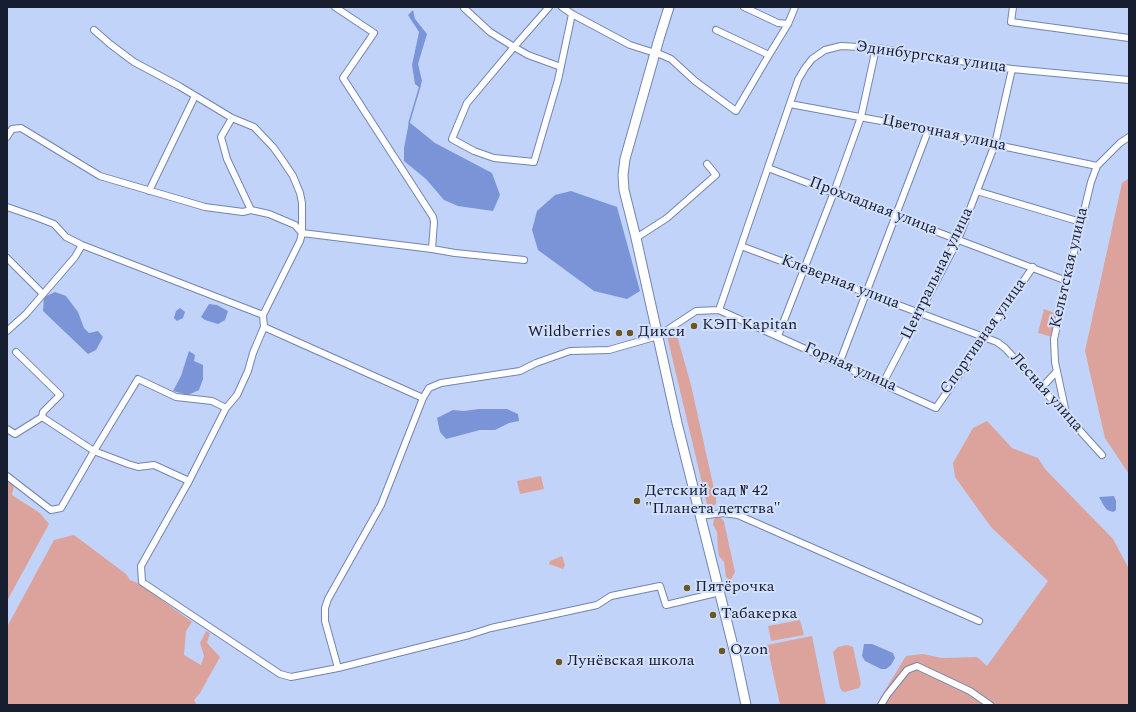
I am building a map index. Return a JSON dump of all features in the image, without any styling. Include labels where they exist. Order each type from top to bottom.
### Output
[{"type":"street","points":[[335,7],[374,33],[343,78],[433,217],[432,249]]},
{"type":"street","points":[[549,7],[467,103],[452,139],[474,151],[494,158],[534,162],[558,80],[572,14]]},
{"type":"street","points":[[562,7],[572,14],[630,45],[655,52],[672,59],[695,82],[736,112],[788,24],[795,7]]},
{"type":"street","points":[[669,7],[625,159],[623,175],[624,190],[677,423],[720,592],[746,705]]},
{"type":"street","points":[[744,7],[778,23],[788,24]]},
{"type":"street","points":[[1013,7],[1011,22],[1129,38]]},
{"type":"street","points":[[464,8],[490,32],[514,47],[528,55],[561,67]]},
{"type":"street","points":[[94,30],[134,62],[232,118],[254,127],[273,147],[293,176],[300,193],[302,203],[302,233],[300,241],[263,315],[264,327],[253,353],[248,371],[237,395],[226,408],[189,481],[141,566],[142,582],[280,674],[291,676],[338,668],[469,635],[491,628],[597,605],[611,596],[645,588],[660,586],[666,605],[720,592]]},
{"type":"street","points":[[716,30],[769,55]]},
{"type":"street","name":"Эдинбургская улица","points":[[719,310],[798,80],[812,59],[825,50],[841,46],[876,48],[1012,70],[1129,80]]},
{"type":"street","points":[[778,336],[834,192],[861,117],[876,48]]},
{"type":"street","name":"Центральная улица","points":[[883,383],[958,240],[995,144],[1012,70]]},
{"type":"street","points":[[149,191],[195,96]]},
{"type":"street","name":"Цветочная улица","points":[[790,104],[995,144],[1097,166]]},
{"type":"street","points":[[232,118],[221,137],[227,159],[251,210]]},
{"type":"street","points":[[7,137],[12,129],[21,128],[100,176],[205,207],[243,212],[251,210],[269,214],[295,225],[302,233],[432,249],[455,254],[524,260]]},
{"type":"street","points":[[839,364],[928,131]]},
{"type":"street","name":"Кельтская улица","points":[[1066,415],[1057,371],[1054,339],[1067,281],[1090,182],[1097,166],[1120,143],[1129,137]]},
{"type":"street","points":[[636,238],[667,218],[716,175],[707,164]]},
{"type":"street","name":"Прохладная улица","points":[[768,168],[1067,281]]},
{"type":"street","points":[[977,191],[1081,222]]},
{"type":"street","points":[[7,207],[36,216],[54,224],[66,237],[82,245],[263,315]]},
{"type":"street","points":[[7,331],[26,314],[75,256],[82,245]]},
{"type":"street","name":"Клеверная улица","points":[[741,246],[984,338]]},
{"type":"street","points":[[7,258],[43,294]]},
{"type":"street","name":"Спортивная улица","points":[[936,408],[1033,267]]},
{"type":"street","points":[[338,668],[326,621],[325,608],[328,599],[381,505],[423,398],[430,388],[441,383],[520,371],[536,363],[570,351],[610,350],[658,336],[696,311],[719,310]]},
{"type":"street","name":"Горная улица","points":[[719,310],[936,408]]},
{"type":"street","points":[[264,327],[423,398]]},
{"type":"street","name":"Лесная улица","points":[[984,338],[997,342],[1005,348],[1102,455]]},
{"type":"street","points":[[7,429],[15,434],[42,417],[43,412],[60,395],[16,352]]},
{"type":"street","points":[[1040,386],[1046,383],[1057,371]]},
{"type":"street","points":[[7,476],[51,510],[61,508],[138,378],[176,397],[212,401],[226,408]]},
{"type":"street","points":[[42,417],[94,451],[133,465],[138,466],[154,464],[189,481]]},
{"type":"street","points":[[700,516],[723,512],[738,515],[979,621]]},
{"type":"street","points":[[881,705],[907,670],[917,666],[970,691],[990,705]]},
{"type":"shaded area","points":[[1129,178],[1129,474],[1105,438],[1085,351],[1122,183]]},
{"type":"shaded area","points":[[1044,309],[1057,314],[1052,337],[1038,333]]},
{"type":"shaded area","points":[[675,335],[678,339],[691,385],[716,498],[716,504],[712,507],[707,504],[667,336]]},
{"type":"shaded area","points":[[987,421],[1012,448],[1038,458],[1045,469],[1113,539],[1129,569],[1129,705],[876,705],[906,656],[923,654],[942,658],[977,657],[987,666],[1048,581],[991,527],[955,477],[953,463],[973,428]]},
{"type":"shaded area","points":[[7,476],[15,481],[12,495],[40,513],[49,524],[7,601]]},
{"type":"shaded area","points":[[541,476],[544,489],[520,494],[517,481]]},
{"type":"shaded area","points":[[719,516],[724,522],[735,572],[731,579],[726,577],[724,562],[719,556],[717,532],[713,525],[714,519]]},
{"type":"shaded area","points":[[74,535],[126,574],[130,580],[140,584],[192,622],[186,631],[184,655],[201,665],[204,656],[200,643],[206,631],[210,633],[207,643],[220,657],[200,693],[194,700],[197,705],[7,705],[7,627],[54,540]]},
{"type":"shaded area","points":[[562,556],[565,565],[563,569],[549,564],[550,561]]},
{"type":"shaded area","points":[[800,620],[804,635],[771,641],[768,626]]},
{"type":"shaded area","points":[[812,636],[826,705],[780,705],[767,645]]},
{"type":"shaded area","points":[[847,645],[853,647],[861,684],[859,688],[845,692],[840,688],[833,652],[838,647]]},
{"type":"water","points":[[413,10],[415,19],[427,34],[418,64],[422,81],[420,88],[415,84],[412,65],[419,32],[408,15]]},
{"type":"water","points":[[409,122],[435,143],[492,173],[500,195],[493,211],[458,206],[444,200],[426,179],[404,161],[404,148]]},
{"type":"water","points":[[571,191],[617,207],[640,291],[627,299],[594,291],[538,250],[532,230],[537,211],[555,195]]},
{"type":"water","points":[[55,292],[66,296],[78,312],[84,328],[89,333],[98,331],[103,337],[96,350],[88,354],[43,311],[44,297]]},
{"type":"water","points":[[209,304],[217,305],[228,311],[225,320],[218,324],[205,320],[201,317]]},
{"type":"water","points":[[180,308],[185,312],[183,318],[177,321],[174,318],[176,311]]},
{"type":"water","points":[[189,351],[195,355],[194,361],[203,365],[203,379],[199,390],[188,395],[173,391],[181,376]]},
{"type":"water","points":[[479,409],[507,409],[518,414],[519,421],[509,423],[495,430],[480,430],[446,439],[440,432],[437,418],[453,410],[464,411]]},
{"type":"water","points":[[1114,496],[1116,501],[1116,510],[1113,512],[1107,510],[1099,497]]},
{"type":"water","points":[[864,644],[872,644],[893,653],[895,658],[891,665],[886,669],[881,669],[865,661],[862,656]]},
{"type":"waterway","points":[[409,123],[420,86]]},
{"type":"place","name":"КЭП Kapitan","points":[[694,326]]},
{"type":"place","name":"Wildberries","points":[[619,333]]},
{"type":"place","name":"Дикси","points":[[630,333]]},
{"type":"place","name":"Детский сад № 42 \"Планета детства\"","points":[[637,501]]},
{"type":"place","name":"Пятёрочка","points":[[687,588]]},
{"type":"place","name":"Табакерка","points":[[713,615]]},
{"type":"place","name":"Ozon","points":[[722,651]]},
{"type":"place","name":"Лунёвская школа","points":[[559,662]]}]
